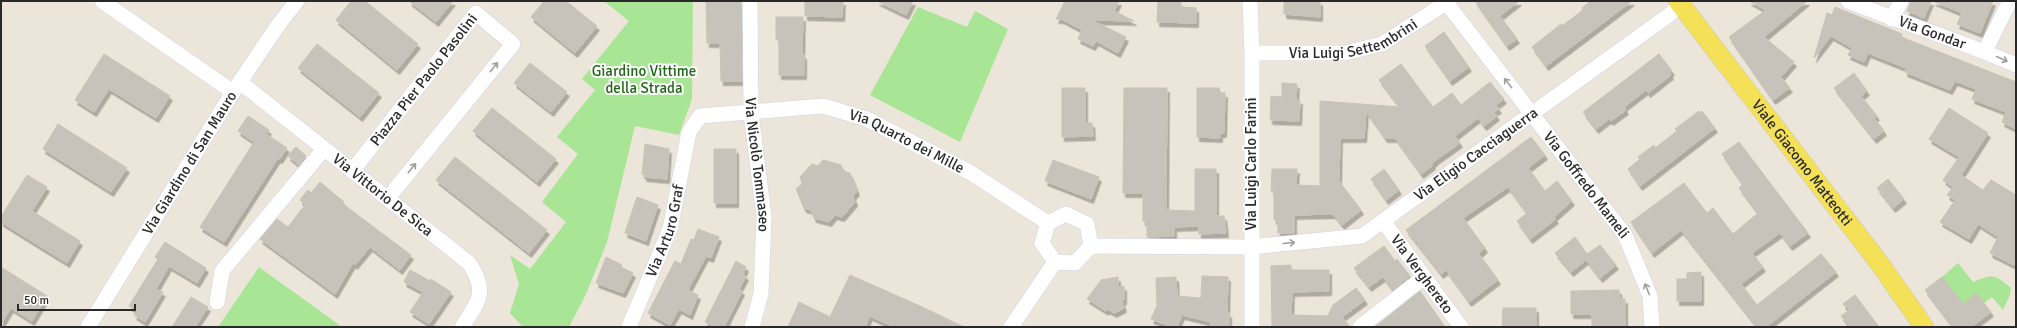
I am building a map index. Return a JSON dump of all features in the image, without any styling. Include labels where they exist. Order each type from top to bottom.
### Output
[{"type":"main road","name":"Viale Giacomo Matteotti","points":[[1679,3],[1866,246],[1924,327]]},
{"type":"street","name":"Via Giardino di San Mauro","points":[[88,327],[236,87],[102,1]]},
{"type":"street","points":[[236,87],[279,24],[297,1]]},
{"type":"street","name":"Via Nicolò Tommaseo","points":[[750,1],[751,112],[764,216],[761,294],[752,327]]},
{"type":"street","name":"Via Luigi Carlo Farini","points":[[1250,1],[1252,53],[1250,247],[1252,327]]},
{"type":"street","name":"Via Gondar","points":[[1848,1],[1892,19],[1985,51],[2016,65]]},
{"type":"street","points":[[1892,19],[1901,1]]},
{"type":"street","points":[[1985,51],[2010,1]]},
{"type":"street","name":"Via Luigi Settembrini","points":[[1252,53],[1345,53],[1382,44],[1446,2]]},
{"type":"street","name":"Via Goffredo Mameli","points":[[1446,2],[1625,235],[1650,296],[1652,327]]},
{"type":"street","name":"Via Eligio Cacciaguerra","points":[[1250,247],[1362,236],[1532,114],[1679,3]]},
{"type":"street","name":"Piazza Pier Paolo Pasolini","points":[[352,171],[476,14],[513,44],[388,198]]},
{"type":"street","name":"Via Vittorio De Sica","points":[[236,87],[324,149],[469,263],[478,276],[481,289],[476,303],[462,327]]},
{"type":"street","name":"Via Quarto dei Mille","points":[[689,132],[700,116],[823,106],[867,119],[971,173],[1048,223]]},
{"type":"street","name":"Via Arturo Graf","points":[[629,327],[670,229],[689,132]]},
{"type":"street","points":[[217,302],[222,271],[324,149]]},
{"type":"street","points":[[1055,262],[1042,243],[1048,223],[1066,214],[1087,224],[1091,246]]},
{"type":"street","name":"Via Verghereto","points":[[1383,221],[1461,327]]},
{"type":"street","points":[[1055,262],[1075,263],[1091,246],[1250,247]]},
{"type":"street","points":[[1011,327],[1055,262]]},
{"type":"street","points":[[1360,327],[1424,277]]},
{"type":"green space","name":"Giardino Vittime della Strada","points":[[604,1],[693,1],[692,99],[679,135],[635,126],[607,242],[586,294],[569,327],[523,327],[510,313],[519,284],[510,255],[530,269],[566,222],[542,202],[578,154],[557,137],[595,90],[582,79],[629,21]]},
{"type":"green space","points":[[918,7],[967,27],[975,11],[1008,29],[960,142],[870,95]]},
{"type":"green space","points":[[1958,263],[1973,282],[1986,277],[1994,277],[2001,280],[2011,288],[2010,295],[2003,310],[1992,297],[1984,303],[1976,293],[1963,304],[1942,277]]},
{"type":"green space","points":[[259,267],[342,327],[218,327]]},
{"type":"building","points":[[351,1],[365,1],[418,44],[397,70],[336,20]]},
{"type":"building","points":[[409,1],[453,1],[436,22]]},
{"type":"building","points":[[544,1],[566,1],[597,26],[575,53],[531,17]]},
{"type":"building","points":[[706,1],[741,1],[742,81],[721,81],[720,43],[707,43]]},
{"type":"building","points":[[805,1],[843,1],[842,17],[805,16]]},
{"type":"building","points":[[877,1],[913,1],[906,15]]},
{"type":"building","points":[[1065,1],[1119,1],[1114,11],[1134,21],[1091,20],[1126,37],[1118,53],[1096,41],[1093,46],[1078,39],[1082,30],[1061,19],[1056,19]]},
{"type":"building","points":[[1158,1],[1181,2],[1180,7],[1196,8],[1196,23],[1157,22]]},
{"type":"building","points":[[1284,1],[1320,1],[1320,17],[1284,14]]},
{"type":"building","points":[[1475,1],[1519,1],[1500,16],[1517,39],[1507,46]]},
{"type":"building","points":[[1591,1],[1632,1],[1546,66],[1532,47],[1561,24],[1562,26],[1583,10],[1582,8]]},
{"type":"building","points":[[1749,1],[1807,1],[1764,37],[1794,62],[1781,77],[1790,88],[1773,100],[1729,37],[1766,10]]},
{"type":"building","points":[[1911,1],[1931,1],[1924,18],[1907,11]]},
{"type":"building","points":[[1933,1],[1993,1],[1980,33],[1957,24],[1962,13]]},
{"type":"building","points":[[1835,7],[1902,34],[1901,37],[2016,82],[2016,129],[2002,122],[2006,112],[1972,99],[1976,89],[1955,81],[1950,90],[1905,72],[1906,68],[1868,53],[1864,62],[1848,55],[1852,48],[1831,36],[1814,58],[1827,13],[1832,15]]},
{"type":"building","points":[[776,17],[803,17],[802,54],[804,55],[804,75],[779,75],[779,40],[776,39]]},
{"type":"building","points":[[1444,32],[1469,67],[1450,81],[1425,46]]},
{"type":"building","points":[[317,44],[379,93],[360,117],[298,68]]},
{"type":"building","points":[[104,54],[170,96],[156,118],[109,89],[94,112],[75,100]]},
{"type":"building","points":[[1659,54],[1672,71],[1670,73],[1671,75],[1648,93],[1646,90],[1624,107],[1626,110],[1611,121],[1609,119],[1596,129],[1583,112]]},
{"type":"building","points":[[530,63],[567,92],[551,112],[514,83]]},
{"type":"building","points":[[1401,64],[1433,107],[1452,93],[1461,105],[1490,82],[1504,99],[1496,105],[1499,109],[1494,112],[1497,116],[1484,126],[1478,118],[1455,136],[1460,143],[1436,160],[1432,164],[1433,165],[1421,174],[1395,138],[1385,138],[1366,111],[1364,138],[1340,138],[1339,181],[1361,210],[1342,225],[1333,214],[1294,215],[1294,233],[1278,233],[1278,220],[1274,220],[1274,191],[1271,191],[1272,169],[1297,169],[1296,185],[1320,186],[1320,101],[1400,107],[1379,80]]},
{"type":"building","points":[[1854,73],[1867,91],[1861,96],[1877,116],[1874,118],[1884,131],[1874,139],[1834,88]]},
{"type":"building","points":[[1282,83],[1297,84],[1296,100],[1300,100],[1299,121],[1270,120],[1271,96],[1282,97]]},
{"type":"building","points":[[1062,88],[1085,88],[1085,123],[1092,123],[1093,136],[1062,137]]},
{"type":"building","points":[[1124,88],[1167,88],[1166,210],[1195,211],[1195,169],[1216,169],[1216,216],[1224,216],[1226,233],[1199,234],[1199,226],[1174,227],[1174,236],[1147,237],[1147,221],[1143,221],[1143,193],[1123,193]]},
{"type":"building","points":[[1197,88],[1219,88],[1220,93],[1225,93],[1224,133],[1220,133],[1220,138],[1197,137]]},
{"type":"building","points":[[492,108],[556,159],[537,182],[473,131]]},
{"type":"building","points":[[1949,108],[1988,133],[1961,175],[1983,190],[1991,180],[2016,195],[2016,266],[1990,253],[1998,237],[1978,224],[1969,239],[1940,222],[1955,200],[1947,195],[1953,187],[1943,180],[1959,157],[1929,139]]},
{"type":"building","points":[[1699,111],[1701,113],[1702,111],[1715,128],[1640,186],[1628,169],[1640,159],[1638,157],[1654,145],[1655,148],[1677,131],[1675,129]]},
{"type":"building","points":[[248,116],[269,130],[266,134],[287,148],[280,159],[278,158],[224,242],[200,227],[254,142],[238,131]]},
{"type":"building","points":[[58,124],[127,168],[111,192],[43,149]]},
{"type":"building","points":[[1531,137],[1545,155],[1528,168],[1545,191],[1557,181],[1572,201],[1554,217],[1556,219],[1530,239],[1517,221],[1527,213],[1508,187],[1463,218],[1485,248],[1479,254],[1498,280],[1469,302],[1446,270],[1441,274],[1406,230]]},
{"type":"building","points":[[1739,142],[1808,233],[1790,246],[1780,233],[1752,253],[1763,267],[1741,284],[1757,305],[1821,254],[1836,272],[1766,327],[1757,327],[1681,230],[1652,253],[1631,222],[1684,183],[1707,213],[1713,208],[1733,234],[1758,213],[1739,188],[1743,185],[1722,154]]},
{"type":"building","points":[[645,144],[669,149],[667,179],[644,177],[645,175],[642,174]]},
{"type":"building","points":[[296,147],[306,156],[299,165],[288,156]]},
{"type":"building","points":[[714,149],[736,149],[736,203],[714,203]]},
{"type":"building","points":[[455,157],[547,230],[529,253],[436,180]]},
{"type":"building","points":[[823,160],[841,165],[843,171],[850,173],[857,191],[853,196],[855,202],[842,217],[835,215],[829,222],[814,218],[811,210],[804,208],[796,189],[802,184],[800,177],[812,164],[818,166]]},
{"type":"building","points":[[1053,160],[1099,177],[1091,199],[1045,181]]},
{"type":"building","points":[[1384,169],[1399,190],[1386,200],[1371,179]]},
{"type":"building","points":[[27,175],[47,187],[32,211],[80,241],[67,263],[1,222],[1,217]]},
{"type":"building","points":[[1888,179],[1904,199],[1893,208],[1877,188]]},
{"type":"building","points":[[320,182],[344,202],[343,204],[411,255],[400,270],[370,247],[355,265],[353,263],[335,294],[260,239],[277,219],[288,227],[305,205],[300,200],[308,190],[311,193]]},
{"type":"building","points":[[637,197],[658,205],[646,241],[625,233]]},
{"type":"building","points":[[698,229],[719,237],[711,258],[706,256],[688,290],[698,295],[690,315],[679,309],[670,325],[648,313],[675,261],[681,264],[691,239],[694,240]]},
{"type":"building","points":[[1575,237],[1587,254],[1600,245],[1616,265],[1600,278],[1586,260],[1571,272],[1555,253]]},
{"type":"building","points":[[165,242],[206,268],[197,283],[169,266],[156,289],[163,292],[145,322],[134,315],[137,311],[129,306],[158,259],[155,257]]},
{"type":"building","points":[[1384,246],[1395,261],[1397,259],[1410,276],[1393,290],[1383,277],[1369,287],[1354,268]]},
{"type":"building","points":[[606,257],[622,265],[621,267],[633,273],[623,293],[596,283]]},
{"type":"building","points":[[736,261],[746,267],[743,274],[746,276],[739,289],[742,291],[724,327],[714,327],[705,322]]},
{"type":"building","points":[[1291,265],[1291,270],[1329,270],[1329,291],[1292,292],[1291,315],[1328,316],[1333,305],[1356,288],[1365,300],[1342,317],[1350,327],[1272,327],[1271,266]]},
{"type":"building","points":[[1,267],[47,296],[32,321],[11,308],[1,324]]},
{"type":"building","points":[[410,270],[430,281],[431,279],[451,292],[429,324],[410,312],[423,292],[404,282]]},
{"type":"building","points":[[1701,272],[1701,301],[1677,301],[1677,279],[1687,279],[1687,273]]},
{"type":"building","points":[[850,275],[964,327],[894,327],[870,316],[865,327],[788,327],[799,302],[830,317]]},
{"type":"building","points":[[1202,276],[1228,277],[1227,313],[1229,313],[1229,327],[1211,327],[1211,322],[1182,315],[1177,327],[1172,327],[1151,319],[1157,306],[1156,278],[1176,277],[1177,296],[1201,298]]},
{"type":"building","points":[[1118,277],[1118,287],[1124,286],[1124,300],[1122,301],[1124,308],[1114,313],[1107,309],[1106,311],[1087,299],[1101,280]]},
{"type":"building","points":[[1942,277],[1963,304],[1976,293],[1991,312],[1971,327],[1953,327],[1925,290]]},
{"type":"building","points":[[1619,290],[1620,299],[1625,299],[1625,327],[1592,327],[1592,314],[1571,314],[1571,291]]},
{"type":"building","points":[[1420,291],[1445,327],[1375,327]]},
{"type":"building","points":[[1855,295],[1879,327],[1850,327],[1841,316],[1849,310],[1843,304]]},
{"type":"building","points":[[191,297],[208,307],[195,327],[172,327]]},
{"type":"building","points":[[1503,308],[1536,308],[1536,327],[1502,327]]}]
